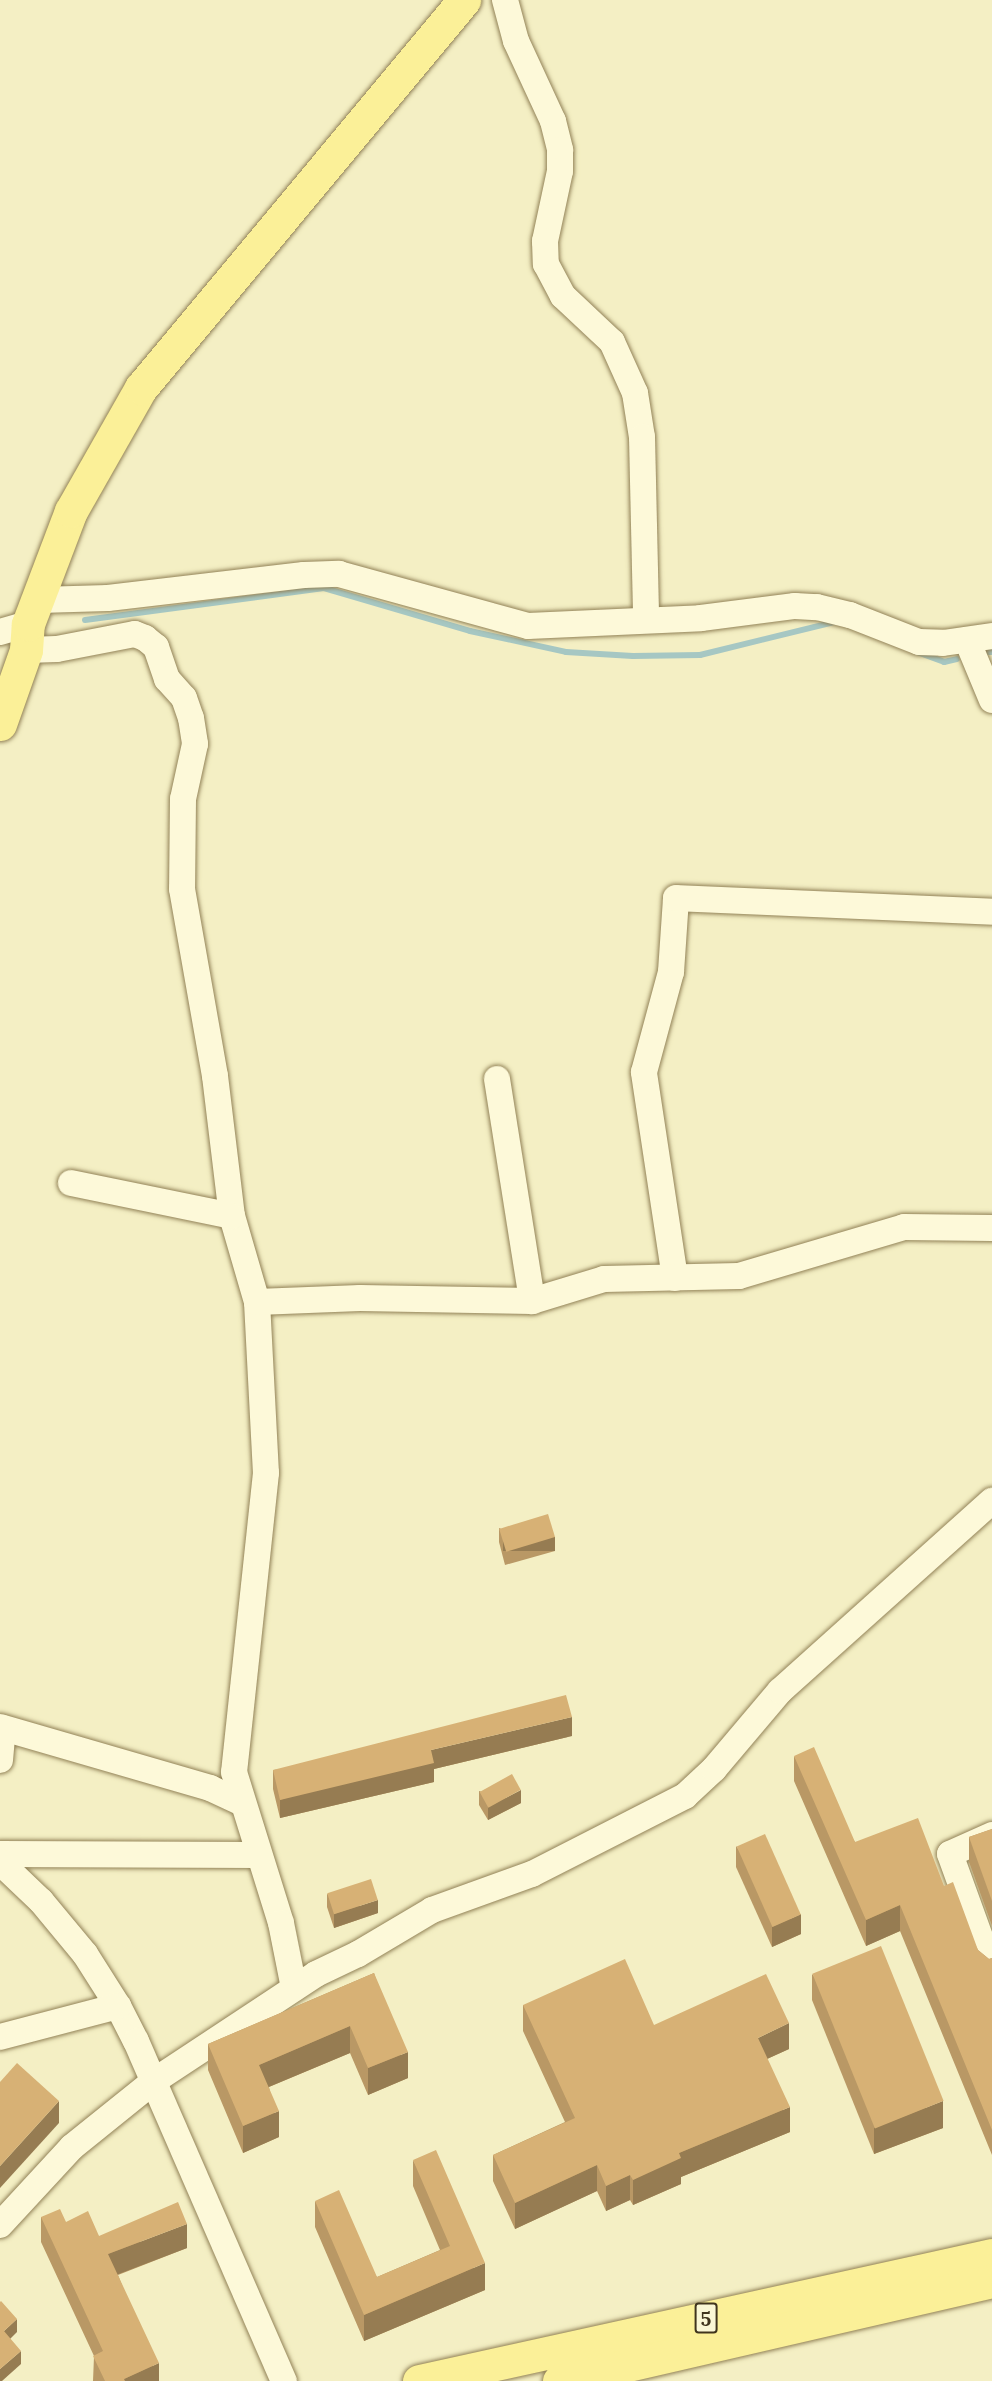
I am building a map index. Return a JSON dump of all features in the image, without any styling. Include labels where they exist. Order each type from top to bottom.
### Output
[{"type":"main road","points":[[0,724],[23,626],[71,512],[141,388],[464,0]]},
{"type":"main road","name":"5","points":[[419,2381],[992,2255]]},
{"type":"main road","name":"5","points":[[559,2381],[992,2282]]},
{"type":"street","points":[[505,0],[516,41],[553,121],[560,150],[560,171],[545,242],[546,264],[562,296],[612,342],[636,393],[642,437],[646,620]]},
{"type":"street","points":[[23,626],[108,598],[304,574],[339,574],[528,626],[817,607],[919,642],[980,638],[992,699]]},
{"type":"street","points":[[23,626],[57,649],[135,634],[156,648],[168,679],[184,698],[195,744],[183,799],[183,889],[215,1076],[232,1216],[257,1302],[266,1473],[234,1772],[281,1923],[294,1988]]},
{"type":"street","points":[[675,1278],[644,1072],[671,972],[676,898],[992,912]]},
{"type":"street","points":[[497,1079],[532,1301]]},
{"type":"street","points":[[71,1183],[232,1216]]},
{"type":"street","points":[[257,1302],[360,1298],[532,1301],[604,1279],[739,1276],[904,1227],[992,1228]]},
{"type":"street","points":[[0,2226],[72,2146],[154,2081],[294,1988],[432,1910],[532,1874],[685,1796],[714,1769],[780,1691],[992,1501]]},
{"type":"street","points":[[0,1760],[1,1728],[210,1788],[242,1803]]},
{"type":"street","points":[[992,1835],[950,1854],[992,1970]]},
{"type":"street","points":[[0,1854],[258,1855]]},
{"type":"street","points":[[0,1862],[41,1901],[85,1954],[118,2006],[154,2081],[284,2381]]},
{"type":"street","points":[[0,2037],[118,2006]]},
{"type":"building","points":[[548,1514],[555,1537],[506,1552],[499,1529]]},
{"type":"building","points":[[566,1695],[572,1717],[431,1750],[434,1763],[280,1800],[273,1770]]},
{"type":"building","points":[[814,1747],[855,1842],[918,1818],[944,1886],[953,1882],[978,1950],[989,1959],[992,1958],[992,2130],[900,1905],[866,1920],[794,1756]]},
{"type":"building","points":[[512,1774],[521,1790],[488,1808],[480,1792]]},
{"type":"building","points":[[992,1829],[992,1901],[969,1837]]},
{"type":"building","points":[[765,1834],[801,1914],[772,1927],[737,1847]]},
{"type":"building","points":[[371,1879],[378,1900],[334,1914],[327,1893]]},
{"type":"building","points":[[881,1946],[944,2101],[875,2129],[812,1974]]},
{"type":"building","points":[[625,1959],[654,2025],[766,1974],[789,2023],[758,2038],[790,2107],[679,2153],[681,2158],[633,2180],[630,2175],[606,2186],[597,2165],[515,2203],[493,2155],[575,2118],[523,2005]]},
{"type":"building","points":[[374,1973],[408,2052],[368,2068],[350,2026],[259,2065],[279,2111],[243,2126],[208,2044]]},
{"type":"building","points":[[17,2063],[59,2101],[0,2166],[0,2082]]},
{"type":"building","points":[[436,2150],[485,2263],[364,2315],[315,2201],[339,2190],[377,2277],[450,2246],[413,2160]]},
{"type":"building","points":[[178,2202],[187,2224],[108,2254],[159,2363],[124,2379],[125,2381],[105,2381],[93,2356],[103,2351],[41,2217],[60,2209],[66,2222],[88,2211],[99,2236]]},
{"type":"building","points":[[0,2302],[17,2319],[4,2331],[21,2351],[0,2369]]},
{"type":"waterway","points":[[85,620],[324,588],[470,631],[566,652],[633,656],[700,655],[834,622]]},
{"type":"waterway","points":[[917,652],[944,662],[957,659]]}]
